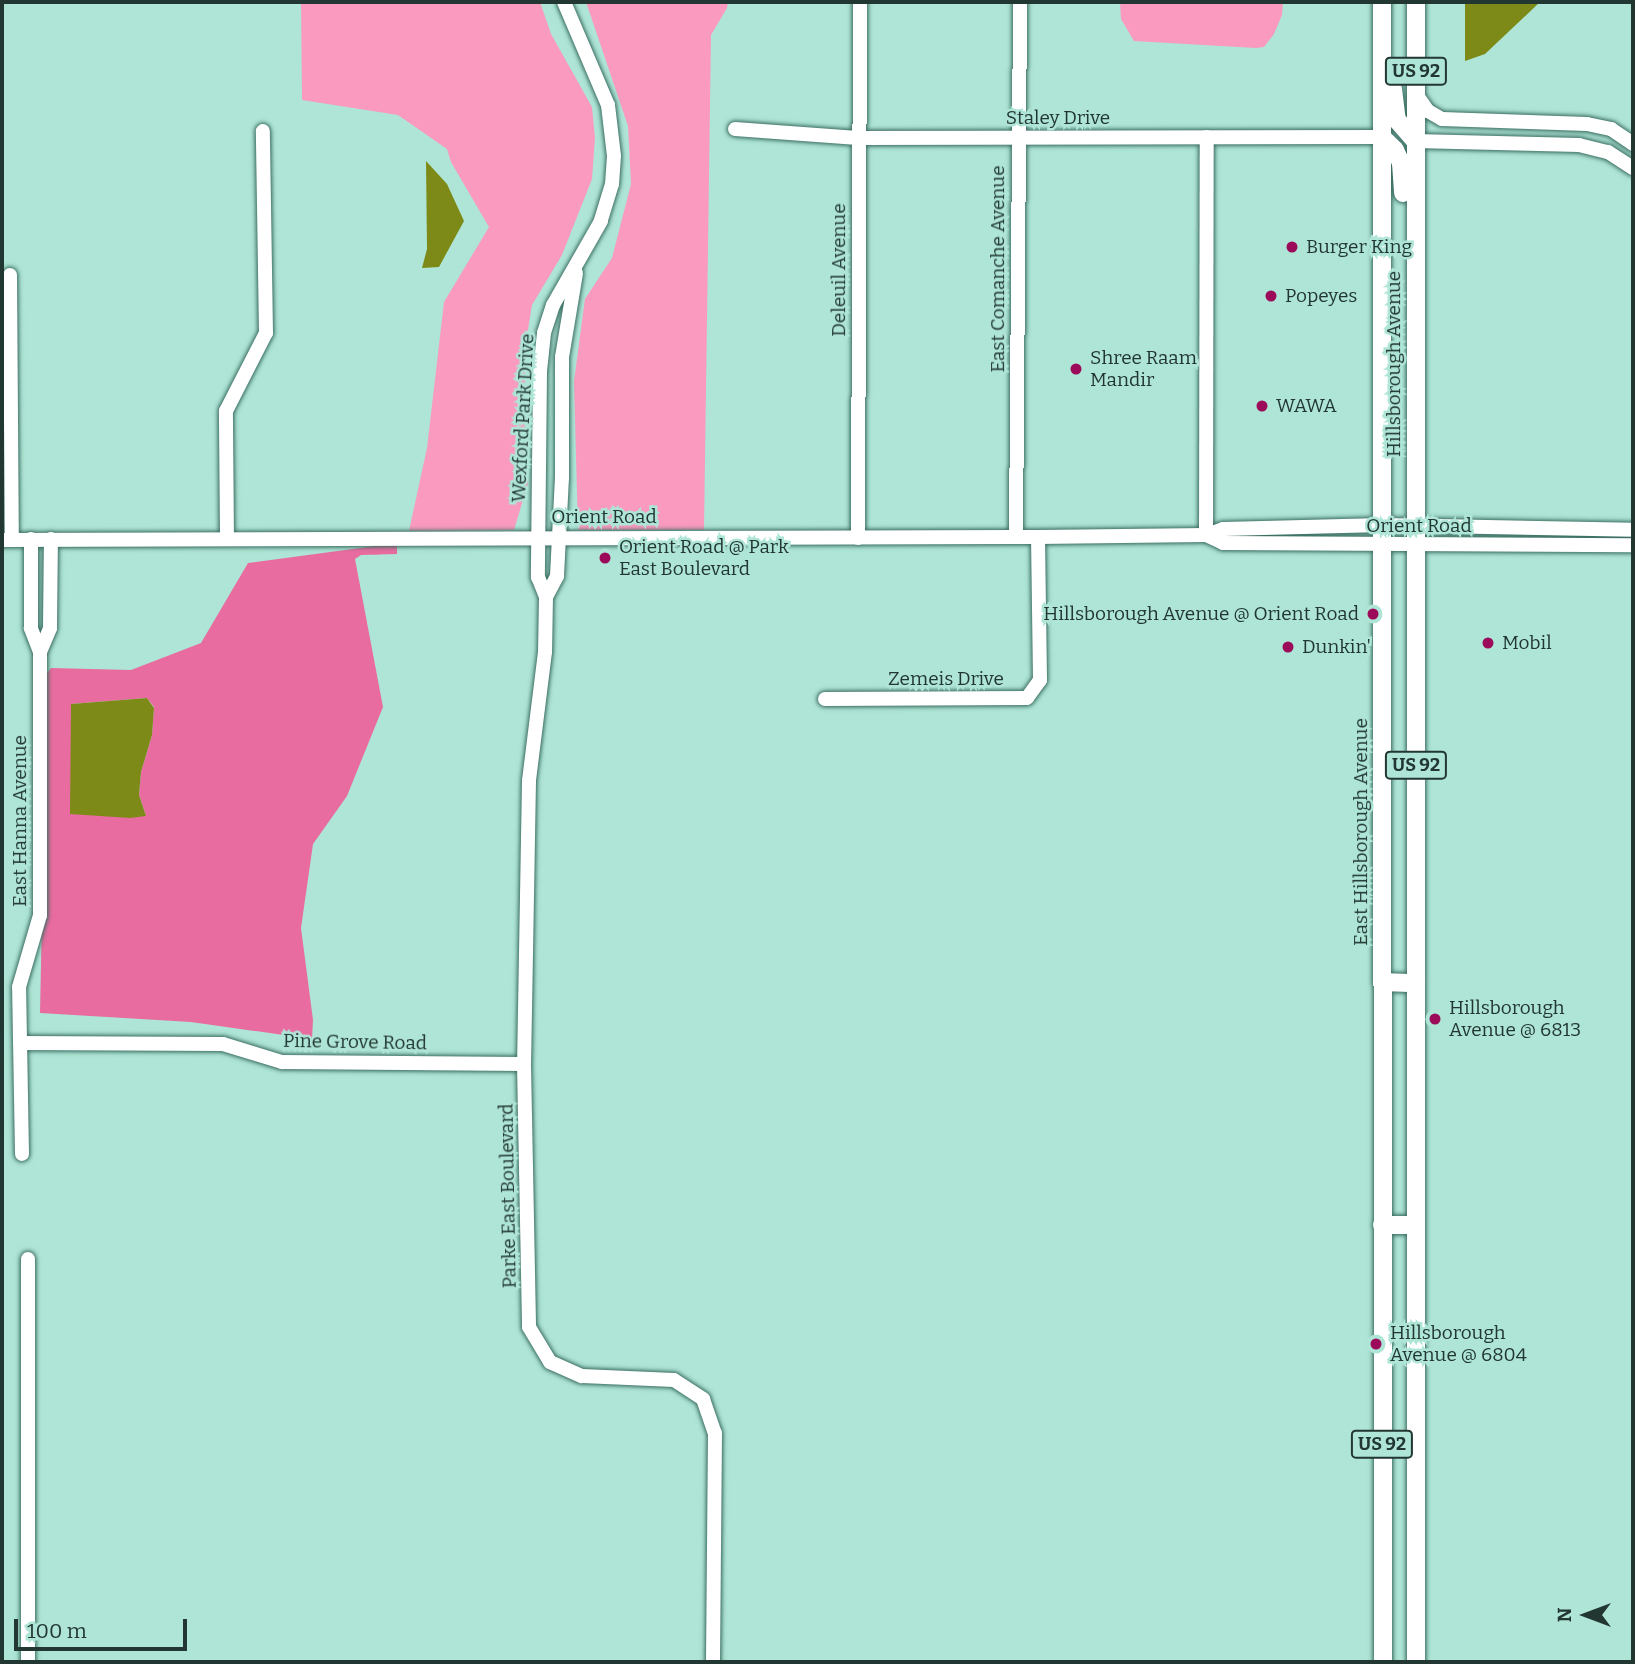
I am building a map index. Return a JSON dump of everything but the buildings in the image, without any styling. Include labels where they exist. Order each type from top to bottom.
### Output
[{"type":"main road","name":"East Hillsborough Avenue","points":[[1383,2],[1383,1662]]},
{"type":"main road","points":[[1383,2],[1391,25],[1395,113],[1401,128],[1415,141]]},
{"type":"main road","name":"US 92","points":[[1415,141],[1416,2]]},
{"type":"main road","points":[[1382,137],[1395,150],[1401,163],[1404,247],[1415,288]]},
{"type":"main road","name":"Hillsborough Avenue","points":[[1415,141],[1415,546]]},
{"type":"main road","name":"US 92","points":[[1415,546],[1416,1662]]},
{"type":"main road","points":[[1382,982],[1416,983]]},
{"type":"main road","points":[[1381,1225],[1416,1226]]},
{"type":"street","name":"Wexford Park Drive","points":[[537,536],[544,333],[553,305],[601,221],[612,184],[614,156],[608,105],[564,2]]},
{"type":"street","name":"Deleuil Avenue","points":[[858,538],[860,2]]},
{"type":"street","name":"East Comanche Avenue","points":[[1016,537],[1020,2]]},
{"type":"street","points":[[1416,94],[1428,111],[1442,119],[1587,124],[1611,129],[1633,144]]},
{"type":"street","name":"Staley Drive","points":[[735,129],[858,138],[1382,137]]},
{"type":"street","points":[[227,538],[226,411],[266,333],[263,131]]},
{"type":"street","points":[[1206,535],[1208,137]]},
{"type":"street","points":[[1415,141],[1578,145],[1608,152],[1633,168]]},
{"type":"street","name":"Wexford Park Drive","points":[[560,536],[562,357],[576,267]]},
{"type":"street","points":[[7,540],[10,275]]},
{"type":"street","name":"Orient Road","points":[[7,540],[537,536],[1038,537],[1206,535],[1223,529],[1383,525],[1633,530]]},
{"type":"street","name":"Orient Road","points":[[1206,535],[1223,542],[1383,546],[1633,545]]},
{"type":"street","name":"Parke East Boulevard","points":[[537,536],[538,577],[546,597],[545,652],[529,781],[524,1064],[529,1327],[550,1362],[582,1376],[674,1380],[703,1399],[715,1433],[713,1662]]},
{"type":"street","name":"Parke East Boulevard","points":[[546,597],[557,576],[560,536]]},
{"type":"street","name":"Zemeis Drive","points":[[825,699],[1027,698],[1040,680],[1038,537]]},
{"type":"street","name":"East Hanna Avenue","points":[[22,1154],[19,987],[40,915],[40,652],[31,628],[31,539]]},
{"type":"street","name":"East Hanna Avenue","points":[[40,652],[50,628],[51,539]]},
{"type":"street","name":"Pine Grove Road","points":[[20,1043],[223,1044],[282,1062],[524,1064]]},
{"type":"street","points":[[28,1259],[28,1662]]},
{"type":"shaded area","points":[[301,2],[540,2],[551,34],[592,107],[595,138],[592,179],[562,255],[532,305],[524,354],[528,483],[514,530],[409,531],[427,448],[444,302],[489,227],[451,162],[447,149],[398,115],[302,100]]},
{"type":"shaded area","points":[[586,2],[728,2],[711,35],[704,530],[578,530],[574,381],[585,299],[612,258],[631,184],[628,126]]},
{"type":"shaded area","points":[[1120,2],[1283,2],[1282,15],[1274,34],[1264,47],[1256,48],[1134,41],[1121,19]]},
{"type":"shaded area","points":[[1465,2],[1540,2],[1485,54],[1465,61]]},
{"type":"shaded area","points":[[426,161],[447,184],[464,221],[439,267],[422,268],[427,249]]},
{"type":"shaded area","points":[[397,543],[397,554],[361,555],[355,559],[383,707],[347,796],[313,844],[301,928],[313,1020],[312,1039],[191,1022],[40,1013],[47,673],[51,668],[131,670],[201,643],[248,563]],"holes":[[[147,698],[154,707],[152,735],[141,772],[139,795],[146,816],[71,704]]]},
{"type":"shaded area","points":[[147,698],[154,708],[152,735],[141,772],[139,795],[146,816],[130,818],[70,814],[71,704]]},
{"type":"place","name":"Burger King","points":[[1292,247]]},
{"type":"place","name":"Popeyes","points":[[1271,296]]},
{"type":"place","name":"Shree Raam Mandir","points":[[1076,369]]},
{"type":"place","name":"WAWA","points":[[1262,406]]},
{"type":"place","name":"Orient Road @ Park East Boulevard","points":[[605,558]]},
{"type":"place","name":"Hillsborough Avenue @ Orient Road","points":[[1373,614]]},
{"type":"place","name":"Mobil","points":[[1488,643]]},
{"type":"place","name":"Dunkin'","points":[[1288,647]]},
{"type":"place","name":"Hillsborough Avenue @ 6813","points":[[1435,1019]]},
{"type":"place","name":"Hillsborough Avenue @ 6804","points":[[1376,1344]]}]
